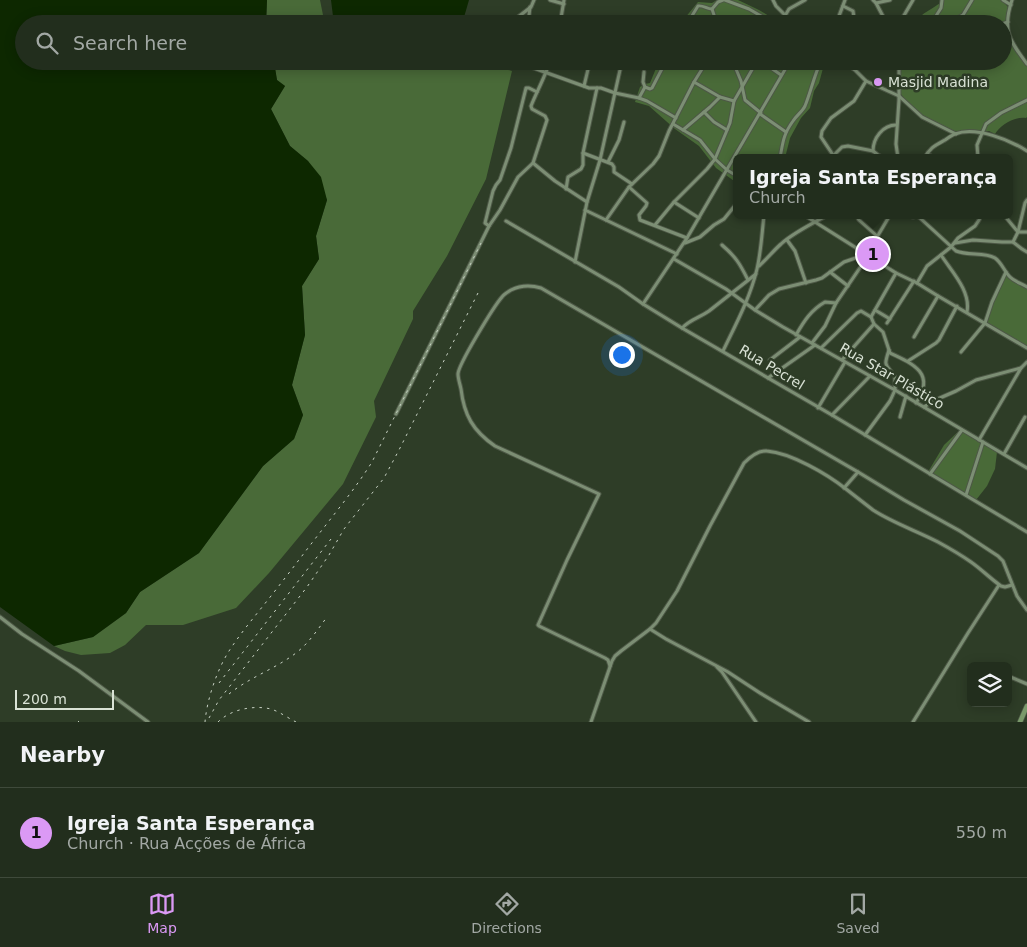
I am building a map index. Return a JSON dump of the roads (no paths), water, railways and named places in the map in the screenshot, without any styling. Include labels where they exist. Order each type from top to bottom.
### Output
[{"type":"main road","points":[[1020,722],[1027,706]]},
{"type":"street","points":[[519,15],[534,0]]},
{"type":"street","points":[[550,0],[564,2],[562,15]]},
{"type":"street","points":[[712,9],[718,2],[724,0],[759,15]]},
{"type":"street","points":[[773,0],[785,15],[793,6],[805,0]]},
{"type":"street","points":[[840,15],[845,0]]},
{"type":"street","points":[[882,15],[875,2],[890,0]]},
{"type":"street","points":[[904,15],[913,0]]},
{"type":"street","points":[[937,15],[941,8],[942,0]]},
{"type":"street","points":[[963,15],[972,0]]},
{"type":"street","points":[[1003,0],[1011,5]]},
{"type":"street","points":[[1008,15],[1012,0]]},
{"type":"street","points":[[529,15],[530,6]]},
{"type":"street","points":[[692,15],[698,6],[712,9]]},
{"type":"street","points":[[843,6],[853,11],[854,15]]},
{"type":"street","points":[[712,9],[714,15]]},
{"type":"street","points":[[1012,43],[1027,64]]},
{"type":"street","points":[[539,70],[589,88],[601,88],[647,101],[676,118]]},
{"type":"street","points":[[396,414],[489,226],[516,180],[533,162],[547,120],[545,116],[531,108],[531,105],[547,70]]},
{"type":"street","points":[[584,86],[588,70]]},
{"type":"street","points":[[575,262],[585,210],[600,160],[620,70]]},
{"type":"street","points":[[645,87],[652,88],[661,70]]},
{"type":"street","points":[[606,220],[629,187],[659,156],[673,124],[701,70]]},
{"type":"street","points":[[737,70],[746,101],[760,114],[786,132]]},
{"type":"street","points":[[655,225],[715,159],[728,130],[734,101],[752,70]]},
{"type":"street","points":[[774,70],[781,75]]},
{"type":"street","points":[[736,154],[784,70]]},
{"type":"street","points":[[781,154],[783,139],[794,119],[804,108],[816,70]]},
{"type":"street","points":[[855,70],[866,80],[899,96],[922,117],[956,134]]},
{"type":"street","points":[[897,154],[896,125],[899,96],[898,70]]},
{"type":"street","points":[[644,72],[643,82],[645,87]]},
{"type":"street","points":[[832,154],[821,137],[822,131],[831,118],[854,101],[866,80]]},
{"type":"street","points":[[694,82],[720,97],[734,101]]},
{"type":"street","points":[[638,98],[645,87]]},
{"type":"street","points":[[489,226],[484,224],[486,214],[493,191],[502,176],[511,148],[526,88],[537,92]]},
{"type":"street","points":[[566,189],[568,177],[578,171],[583,165],[582,153],[597,88]]},
{"type":"street","points":[[683,130],[720,97]]},
{"type":"street","points":[[978,154],[977,145],[986,124],[1001,113],[1027,100]]},
{"type":"street","points":[[704,112],[714,122],[728,130]]},
{"type":"street","points":[[608,162],[624,122]]},
{"type":"street","points":[[673,124],[700,140],[715,159],[733,174]]},
{"type":"street","points":[[872,151],[873,145],[880,133],[888,126],[896,125]]},
{"type":"street","points":[[927,154],[933,146],[956,134],[972,132],[983,133],[1013,143],[1027,151]]},
{"type":"street","points":[[836,154],[845,146],[853,146],[876,154]]},
{"type":"street","points":[[582,153],[608,162],[613,166],[614,172],[632,184]]},
{"type":"street","points":[[643,304],[684,243],[733,160]]},
{"type":"street","points":[[533,162],[542,172],[587,202]]},
{"type":"street","points":[[629,187],[647,203],[639,215],[643,222],[687,238]]},
{"type":"street","points":[[1013,242],[1018,232],[1027,200]]},
{"type":"street","points":[[674,202],[699,218]]},
{"type":"street","points":[[684,243],[700,237],[714,224],[724,219],[733,208]]},
{"type":"street","points":[[585,210],[677,254]]},
{"type":"street","points":[[723,351],[746,304],[756,274],[764,219]]},
{"type":"street","points":[[810,219],[896,272],[1027,348]]},
{"type":"street","points":[[758,266],[795,233],[820,219]]},
{"type":"street","points":[[859,219],[877,236]]},
{"type":"street","points":[[768,378],[814,344],[826,326],[836,303],[868,255],[888,219]]},
{"type":"street","points":[[922,219],[961,254],[986,255],[997,259],[1011,278],[1027,287]]},
{"type":"street","points":[[887,323],[927,266],[951,247],[958,238],[975,226],[980,219]]},
{"type":"street","points":[[1007,219],[1018,232]]},
{"type":"street","name":"Rua Pecrel","points":[[506,221],[619,287],[682,328],[1027,532]]},
{"type":"street","points":[[1018,232],[1027,232]]},
{"type":"street","points":[[787,240],[794,251],[806,283]]},
{"type":"street","points":[[955,243],[973,240],[1013,242],[1027,252]]},
{"type":"street","points":[[722,245],[740,263],[748,280]]},
{"type":"street","points":[[754,310],[775,291],[822,278],[844,262],[868,255]]},
{"type":"street","points":[[941,255],[963,289],[968,302],[967,312]]},
{"type":"street","name":"Rua Star Plástico","points":[[674,259],[798,336],[906,396],[1027,467]]},
{"type":"street","points":[[830,272],[848,286]]},
{"type":"street","points":[[871,317],[896,272]]},
{"type":"street","points":[[961,352],[985,323],[992,302],[1007,272]]},
{"type":"street","points":[[682,328],[692,319],[704,315],[756,274]]},
{"type":"street","points":[[610,666],[605,658],[538,625],[599,494],[495,446],[485,439],[470,422],[462,396],[458,372],[471,346],[502,296],[511,290],[523,286],[541,288],[960,531],[998,556],[1017,596],[1027,610]]},
{"type":"street","points":[[914,337],[938,296]]},
{"type":"street","points":[[770,360],[798,336],[806,319],[815,309],[825,302],[836,303]]},
{"type":"street","points":[[908,361],[939,340],[957,306]]},
{"type":"street","points":[[875,310],[890,318]]},
{"type":"street","points":[[821,348],[861,311],[871,317],[874,324],[883,332],[890,353],[908,361],[919,370],[924,379],[923,392],[916,403]]},
{"type":"street","points":[[818,408],[844,361],[874,324]]},
{"type":"street","points":[[865,435],[890,401],[895,390],[895,377],[885,366],[889,350]]},
{"type":"street","points":[[979,440],[1021,368],[1027,362]]},
{"type":"street","points":[[924,408],[933,401],[976,380],[1021,368]]},
{"type":"street","points":[[832,415],[870,376]]},
{"type":"street","points":[[900,417],[906,396]]},
{"type":"street","points":[[1004,454],[1024,417]]},
{"type":"street","points":[[930,474],[962,430]]},
{"type":"street","points":[[966,495],[983,442]]},
{"type":"street","points":[[591,722],[615,656],[650,629],[677,591],[744,463],[758,452],[765,450],[776,453],[813,468],[874,510],[960,555],[1000,585],[1005,587],[1012,585]]},
{"type":"street","points":[[844,488],[858,472]]},
{"type":"street","points":[[913,722],[968,632],[1000,585]]},
{"type":"street","points":[[0,617],[22,634],[79,671],[148,722]]},
{"type":"street","points":[[650,629],[728,672],[809,722]]},
{"type":"street","points":[[715,665],[722,672],[756,722]]},
{"type":"street","points":[[1012,678],[1027,684]]},
{"type":"railway","points":[[205,722],[213,685],[229,651],[348,497],[372,462],[481,243]]},
{"type":"railway","points":[[209,718],[219,700],[307,587],[344,529],[384,478],[479,291]]},
{"type":"railway","points":[[219,683],[331,539]]},
{"type":"railway","points":[[229,694],[296,653],[327,617]]},
{"type":"railway","points":[[218,722],[229,714],[250,708],[271,709],[296,722]]},
{"type":"place","name":"Masjid Madina","points":[[878,82]]},
{"type":"place","name":"Igreja Santa Esperança","points":[[873,254]]}]
